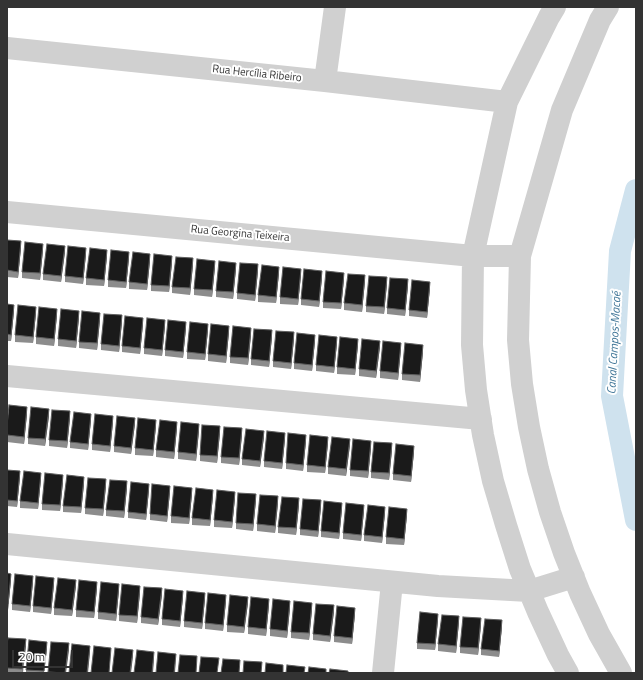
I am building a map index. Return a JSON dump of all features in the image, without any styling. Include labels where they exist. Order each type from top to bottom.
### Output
[{"type":"street","points":[[325,81],[335,7]]},
{"type":"street","points":[[555,7],[507,102],[473,256],[472,345],[476,390],[495,488],[520,569],[541,619],[568,673]]},
{"type":"street","points":[[608,7],[600,20],[562,110],[520,256],[518,340],[522,384],[529,427],[538,469],[550,512],[574,577],[599,634],[621,673]]},
{"type":"street","name":"Rua Hercília Ribeiro","points":[[7,48],[325,81],[507,102]]},
{"type":"street","name":"Rua Georgina Teixeira","points":[[7,212],[473,256],[520,256]]},
{"type":"street","points":[[7,376],[481,419]]},
{"type":"street","points":[[7,544],[438,586],[529,591],[574,577]]},
{"type":"street","points":[[383,673],[392,582]]},
{"type":"building","points":[[7,240],[21,241],[18,272],[7,270]]},
{"type":"building","points":[[25,242],[43,244],[40,273],[22,272]]},
{"type":"building","points":[[47,244],[65,246],[61,276],[43,274]]},
{"type":"building","points":[[68,246],[86,248],[83,278],[65,276]]},
{"type":"building","points":[[90,248],[107,250],[104,280],[86,278]]},
{"type":"building","points":[[111,250],[129,252],[126,282],[108,280]]},
{"type":"building","points":[[133,252],[150,254],[147,284],[129,282]]},
{"type":"building","points":[[154,254],[172,256],[169,286],[151,285]]},
{"type":"building","points":[[176,257],[193,258],[190,288],[172,287]]},
{"type":"building","points":[[197,259],[215,261],[212,290],[194,289]]},
{"type":"building","points":[[219,261],[236,263],[233,292],[216,291]]},
{"type":"building","points":[[240,263],[258,264],[255,295],[237,293]]},
{"type":"building","points":[[262,265],[279,267],[276,297],[258,295]]},
{"type":"building","points":[[283,267],[301,269],[298,299],[280,297]]},
{"type":"building","points":[[304,269],[322,271],[319,301],[301,299]]},
{"type":"building","points":[[326,271],[344,273],[341,303],[323,302]]},
{"type":"building","points":[[348,274],[365,275],[362,305],[344,303]]},
{"type":"building","points":[[369,276],[387,277],[384,307],[366,306]]},
{"type":"building","points":[[390,278],[408,279],[405,310],[387,308]]},
{"type":"building","points":[[412,280],[430,282],[427,312],[409,310]]},
{"type":"building","points":[[7,304],[14,305],[11,335],[7,334]]},
{"type":"building","points":[[18,305],[36,307],[33,337],[15,335]]},
{"type":"building","points":[[39,307],[57,309],[54,339],[36,337]]},
{"type":"building","points":[[61,309],[79,311],[76,341],[58,339]]},
{"type":"building","points":[[82,311],[100,313],[97,343],[79,342]]},
{"type":"building","points":[[104,314],[122,315],[119,346],[101,344]]},
{"type":"building","points":[[125,316],[143,318],[140,348],[122,346]]},
{"type":"building","points":[[147,318],[165,320],[162,350],[144,348]]},
{"type":"building","points":[[168,320],[186,322],[183,352],[165,350]]},
{"type":"building","points":[[190,322],[208,324],[205,354],[187,352]]},
{"type":"building","points":[[211,324],[229,326],[226,356],[208,354]]},
{"type":"building","points":[[233,326],[251,328],[248,358],[230,357]]},
{"type":"building","points":[[254,329],[272,330],[269,361],[251,359]]},
{"type":"building","points":[[276,331],[294,332],[291,363],[273,361]]},
{"type":"building","points":[[297,333],[315,335],[312,365],[294,363]]},
{"type":"building","points":[[319,335],[337,337],[334,367],[316,365]]},
{"type":"building","points":[[340,337],[358,339],[355,369],[337,367]]},
{"type":"building","points":[[362,339],[380,341],[376,371],[359,369]]},
{"type":"building","points":[[383,341],[401,343],[398,373],[380,371]]},
{"type":"building","points":[[405,343],[423,345],[420,375],[402,374]]},
{"type":"building","points":[[9,405],[27,407],[24,437],[7,435]]},
{"type":"building","points":[[31,407],[49,409],[45,439],[28,438]]},
{"type":"building","points":[[52,410],[70,411],[67,441],[49,440]]},
{"type":"building","points":[[74,412],[91,414],[88,444],[70,442]]},
{"type":"building","points":[[95,414],[113,416],[110,446],[92,444]]},
{"type":"building","points":[[117,416],[135,418],[131,448],[114,446]]},
{"type":"building","points":[[138,418],[156,420],[153,450],[135,448]]},
{"type":"building","points":[[160,420],[177,422],[174,452],[156,450]]},
{"type":"building","points":[[181,422],[199,424],[196,454],[178,452]]},
{"type":"building","points":[[202,425],[220,426],[217,456],[200,455]]},
{"type":"building","points":[[224,427],[242,428],[239,458],[221,457]]},
{"type":"building","points":[[246,429],[264,431],[260,461],[242,459]]},
{"type":"building","points":[[267,431],[285,433],[282,463],[264,461]]},
{"type":"building","points":[[288,433],[306,435],[303,465],[286,463]]},
{"type":"building","points":[[310,435],[328,437],[325,467],[307,465]]},
{"type":"building","points":[[332,437],[350,439],[346,469],[328,467]]},
{"type":"building","points":[[353,439],[371,441],[368,471],[350,470]]},
{"type":"building","points":[[374,442],[392,443],[389,473],[371,472]]},
{"type":"building","points":[[396,444],[414,446],[411,476],[393,474]]},
{"type":"building","points":[[7,470],[20,471],[17,501],[7,500]]},
{"type":"building","points":[[24,471],[41,473],[38,503],[20,501]]},
{"type":"building","points":[[45,473],[63,475],[60,505],[42,504]]},
{"type":"building","points":[[67,475],[84,477],[81,507],[63,506]]},
{"type":"building","points":[[88,478],[106,479],[103,509],[85,508]]},
{"type":"building","points":[[110,480],[127,481],[124,511],[106,510]]},
{"type":"building","points":[[131,482],[149,484],[146,514],[128,512]]},
{"type":"building","points":[[152,484],[170,486],[167,516],[150,514]]},
{"type":"building","points":[[174,486],[192,488],[189,518],[171,516]]},
{"type":"building","points":[[196,488],[213,490],[210,520],[192,518]]},
{"type":"building","points":[[217,490],[235,492],[232,522],[214,520]]},
{"type":"building","points":[[238,493],[256,494],[253,524],[236,523]]},
{"type":"building","points":[[260,495],[278,496],[275,526],[257,524]]},
{"type":"building","points":[[282,497],[299,498],[296,528],[278,527]]},
{"type":"building","points":[[303,499],[321,500],[318,531],[300,529]]},
{"type":"building","points":[[324,501],[342,503],[339,533],[321,531]]},
{"type":"building","points":[[346,503],[364,505],[361,535],[343,533]]},
{"type":"building","points":[[368,505],[385,507],[382,537],[364,535]]},
{"type":"building","points":[[389,507],[407,509],[404,539],[386,537]]},
{"type":"building","points":[[7,573],[11,574],[8,604],[7,603]]},
{"type":"building","points":[[15,574],[33,576],[30,606],[12,604]]},
{"type":"building","points":[[36,576],[54,578],[51,608],[33,606]]},
{"type":"building","points":[[58,578],[76,580],[72,610],[54,608]]},
{"type":"building","points":[[79,580],[97,582],[94,612],[76,610]]},
{"type":"building","points":[[101,582],[119,584],[116,614],[98,612]]},
{"type":"building","points":[[122,584],[140,586],[137,616],[119,615]]},
{"type":"building","points":[[144,587],[162,588],[158,619],[141,617]]},
{"type":"building","points":[[165,589],[183,591],[180,621],[162,619]]},
{"type":"building","points":[[187,591],[205,593],[202,623],[184,621]]},
{"type":"building","points":[[208,593],[226,595],[223,625],[205,623]]},
{"type":"building","points":[[230,595],[248,597],[244,627],[227,625]]},
{"type":"building","points":[[251,597],[269,599],[266,629],[248,627]]},
{"type":"building","points":[[273,599],[290,601],[287,631],[270,629]]},
{"type":"building","points":[[294,601],[312,603],[309,633],[291,632]]},
{"type":"building","points":[[316,604],[334,605],[330,636],[313,634]]},
{"type":"building","points":[[337,606],[355,608],[352,638],[334,636]]},
{"type":"building","points":[[420,612],[438,614],[435,644],[417,643]]},
{"type":"building","points":[[442,615],[459,616],[456,646],[438,644]]},
{"type":"building","points":[[463,617],[481,618],[478,648],[460,647]]},
{"type":"building","points":[[485,619],[502,620],[499,651],[481,649]]},
{"type":"building","points":[[8,638],[26,639],[22,669],[7,668]]},
{"type":"building","points":[[29,640],[47,642],[44,671],[26,670]]},
{"type":"building","points":[[51,642],[69,643],[65,673],[48,672]]},
{"type":"building","points":[[72,644],[90,646],[87,673],[69,673]]},
{"type":"building","points":[[94,646],[111,648],[109,673],[91,673]]},
{"type":"building","points":[[115,648],[133,650],[130,673],[112,673]]},
{"type":"building","points":[[137,650],[154,652],[152,673],[134,673]]},
{"type":"building","points":[[158,652],[176,654],[174,673],[156,673]]},
{"type":"building","points":[[180,655],[197,656],[196,673],[178,673]]},
{"type":"building","points":[[201,657],[219,658],[217,673],[199,673]]},
{"type":"building","points":[[223,659],[240,660],[239,673],[221,673]]},
{"type":"building","points":[[244,661],[262,662],[261,673],[243,673]]},
{"type":"building","points":[[266,663],[283,665],[283,673],[265,673]]},
{"type":"building","points":[[287,665],[305,667],[304,673],[286,673]]},
{"type":"building","points":[[309,667],[326,669],[326,673],[308,673]]},
{"type":"building","points":[[330,669],[348,671],[348,673],[329,673]]},
{"type":"waterway","name":"Canal Campos-Macaé","points":[[636,190],[620,251],[612,396],[636,520]]}]
